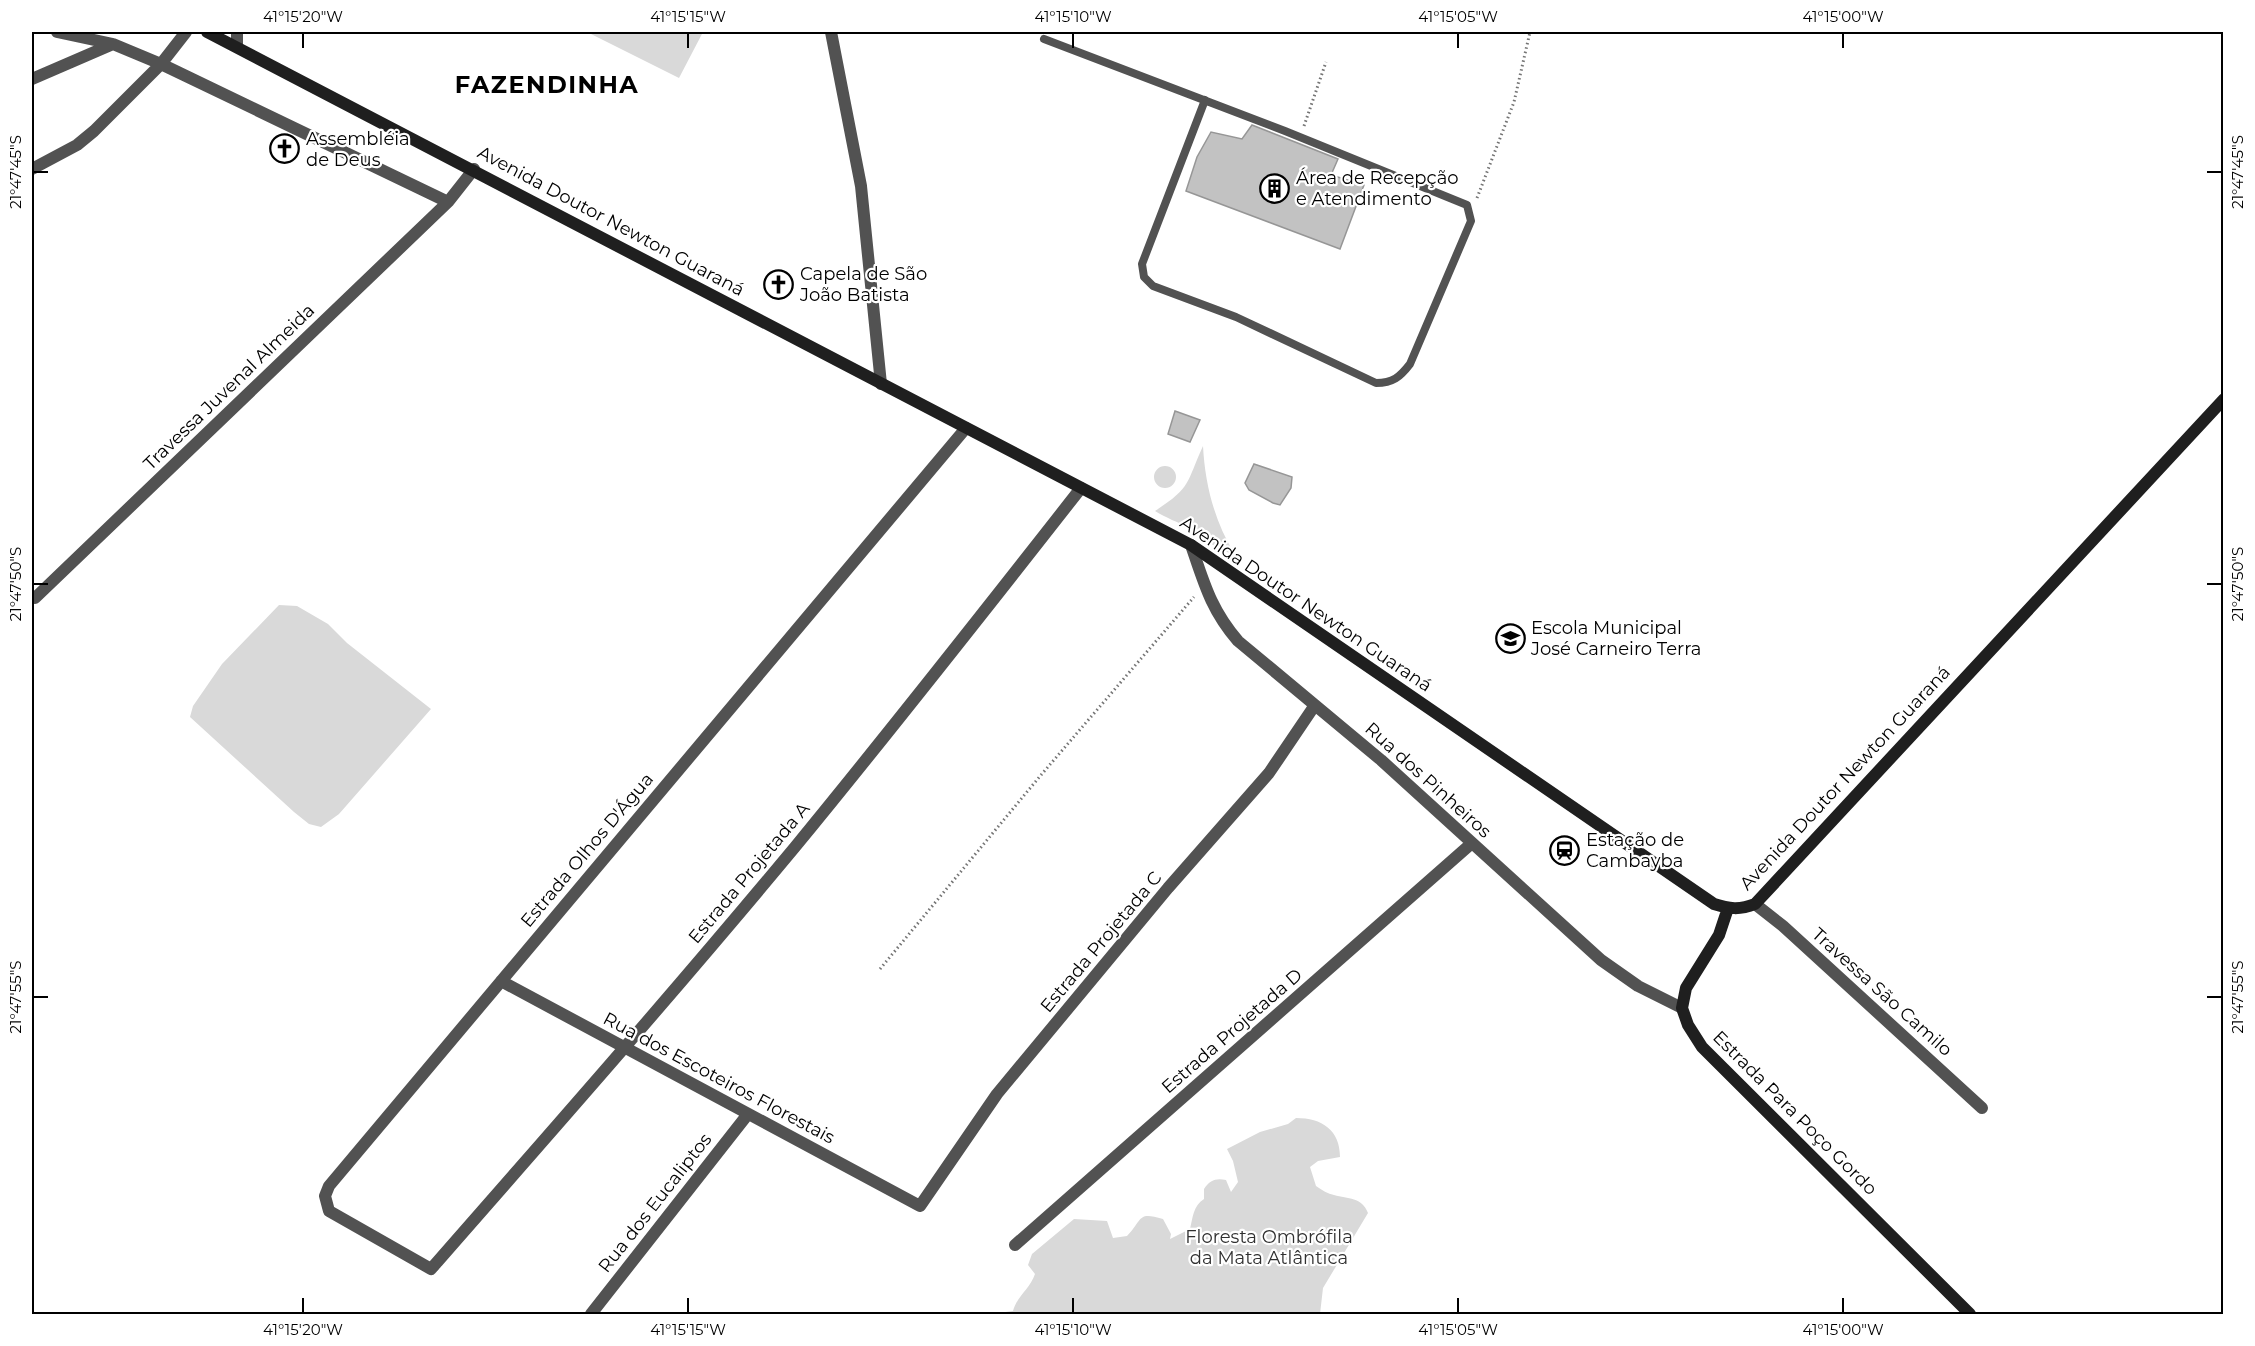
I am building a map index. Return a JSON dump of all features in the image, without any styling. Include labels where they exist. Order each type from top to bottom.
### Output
[{"type":"main road","name":"Avenida Doutor Newton Guaraná","points":[[207,32],[474,169],[1191,545],[1714,904],[1728,908],[1743,908],[1755,904],[2223,399]]},
{"type":"main road","points":[[1682,1008],[1686,988],[1719,934],[1728,908]]},
{"type":"main road","name":"Estrada Para Poço Gordo","points":[[1682,1008],[1688,1025],[1702,1047],[1970,1314]]},
{"type":"street","points":[[57,32],[113,44],[161,64],[448,202]]},
{"type":"street","points":[[32,169],[77,145],[94,131],[161,64],[186,32]]},
{"type":"street","points":[[237,32],[237,46]]},
{"type":"street","points":[[831,32],[861,186],[881,384]]},
{"type":"street","points":[[32,79],[113,44]]},
{"type":"street","name":"Travessa Juvenal Almeida","points":[[35,598],[448,202],[474,169]]},
{"type":"street","name":"Estrada Olhos D'Água","points":[[431,1269],[329,1211],[325,1196],[328,1186],[966,428]]},
{"type":"street","name":"Estrada Projetada A","points":[[431,1269],[625,1048],[796,846],[1082,488]]},
{"type":"street","name":"Rua dos Pinheiros","points":[[1191,545],[1210,601],[1222,622],[1238,641],[1381,760],[1601,960],[1638,986],[1682,1008]]},
{"type":"street","name":"Estrada Projetada C","points":[[920,1206],[997,1094],[1168,888],[1269,773],[1315,705]]},
{"type":"street","name":"Estrada Projetada D","points":[[1015,1245],[1472,843]]},
{"type":"street","name":"Travessa São Camilo","points":[[1755,904],[1783,926],[1982,1108]]},
{"type":"street","name":"Rua dos Escoteiros Florestais","points":[[501,981],[920,1206]]},
{"type":"street","name":"Rua dos Eucaliptos","points":[[591,1314],[748,1114]]},
{"type":"lane","points":[[1044,39],[1205,100],[1300,137],[1467,205],[1471,221],[1410,364],[1401,375],[1389,383],[1376,383],[1236,317],[1153,286],[1144,277],[1142,264],[1205,100]]},
{"type":"path","points":[[1471,214],[1514,102],[1530,32]]},
{"type":"path","points":[[1300,137],[1326,62]]},
{"type":"path","points":[[880,969],[1041,775],[1204,585]]},
{"type":"green space","points":[[587,32],[703,32],[679,78]]},
{"type":"green space","points":[[1203,446],[1206,474],[1216,515],[1234,553],[1216,547],[1189,528],[1155,511],[1182,490]]},
{"type":"green space","points":[[1165,466],[1173,469],[1176,477],[1173,485],[1165,488],[1157,485],[1154,477],[1157,469]]},
{"type":"green space","points":[[279,605],[297,606],[328,624],[347,643],[431,709],[339,814],[321,827],[309,824],[294,812],[190,717],[193,706],[222,664]]},
{"type":"green space","name":"Floresta Ombrófila da Mata Atlântica","points":[[1296,1118],[1321,1123],[1328,1127],[1337,1140],[1340,1157],[1318,1161],[1310,1167],[1316,1186],[1330,1194],[1358,1201],[1368,1213],[1323,1288],[1320,1314],[990,1314],[1013,1311],[1035,1274],[1028,1265],[1032,1254],[1074,1219],[1107,1221],[1113,1238],[1127,1236],[1144,1216],[1163,1219],[1171,1234],[1170,1239],[1190,1229],[1194,1212],[1204,1199],[1204,1189],[1211,1182],[1226,1180],[1231,1192],[1238,1182],[1233,1161],[1227,1149],[1260,1132],[1288,1124]]},
{"type":"building","name":"Área de Recepção e Atendimento","points":[[1252,125],[1338,159],[1331,175],[1364,185],[1340,249],[1186,191],[1197,157],[1211,132],[1242,139]]},
{"type":"building","points":[[1175,411],[1200,420],[1190,442],[1168,434]]},
{"type":"building","points":[[1254,464],[1292,477],[1291,488],[1280,505],[1249,490],[1245,483]]},
{"type":"place","name":"Assembléia de Deus","points":[[285,149]]},
{"type":"place","name":"Área de Recepção e Atendimento","points":[[1275,188]]},
{"type":"place","name":"Capela de São João Batista","points":[[779,284]]},
{"type":"place","name":"Escola Municipal José Carneiro Terra","points":[[1510,638]]},
{"type":"place","name":"Estação de Cambayba","points":[[1565,850]]},
{"type":"district","name":"FAZENDINHA","points":[[547,85]]}]
